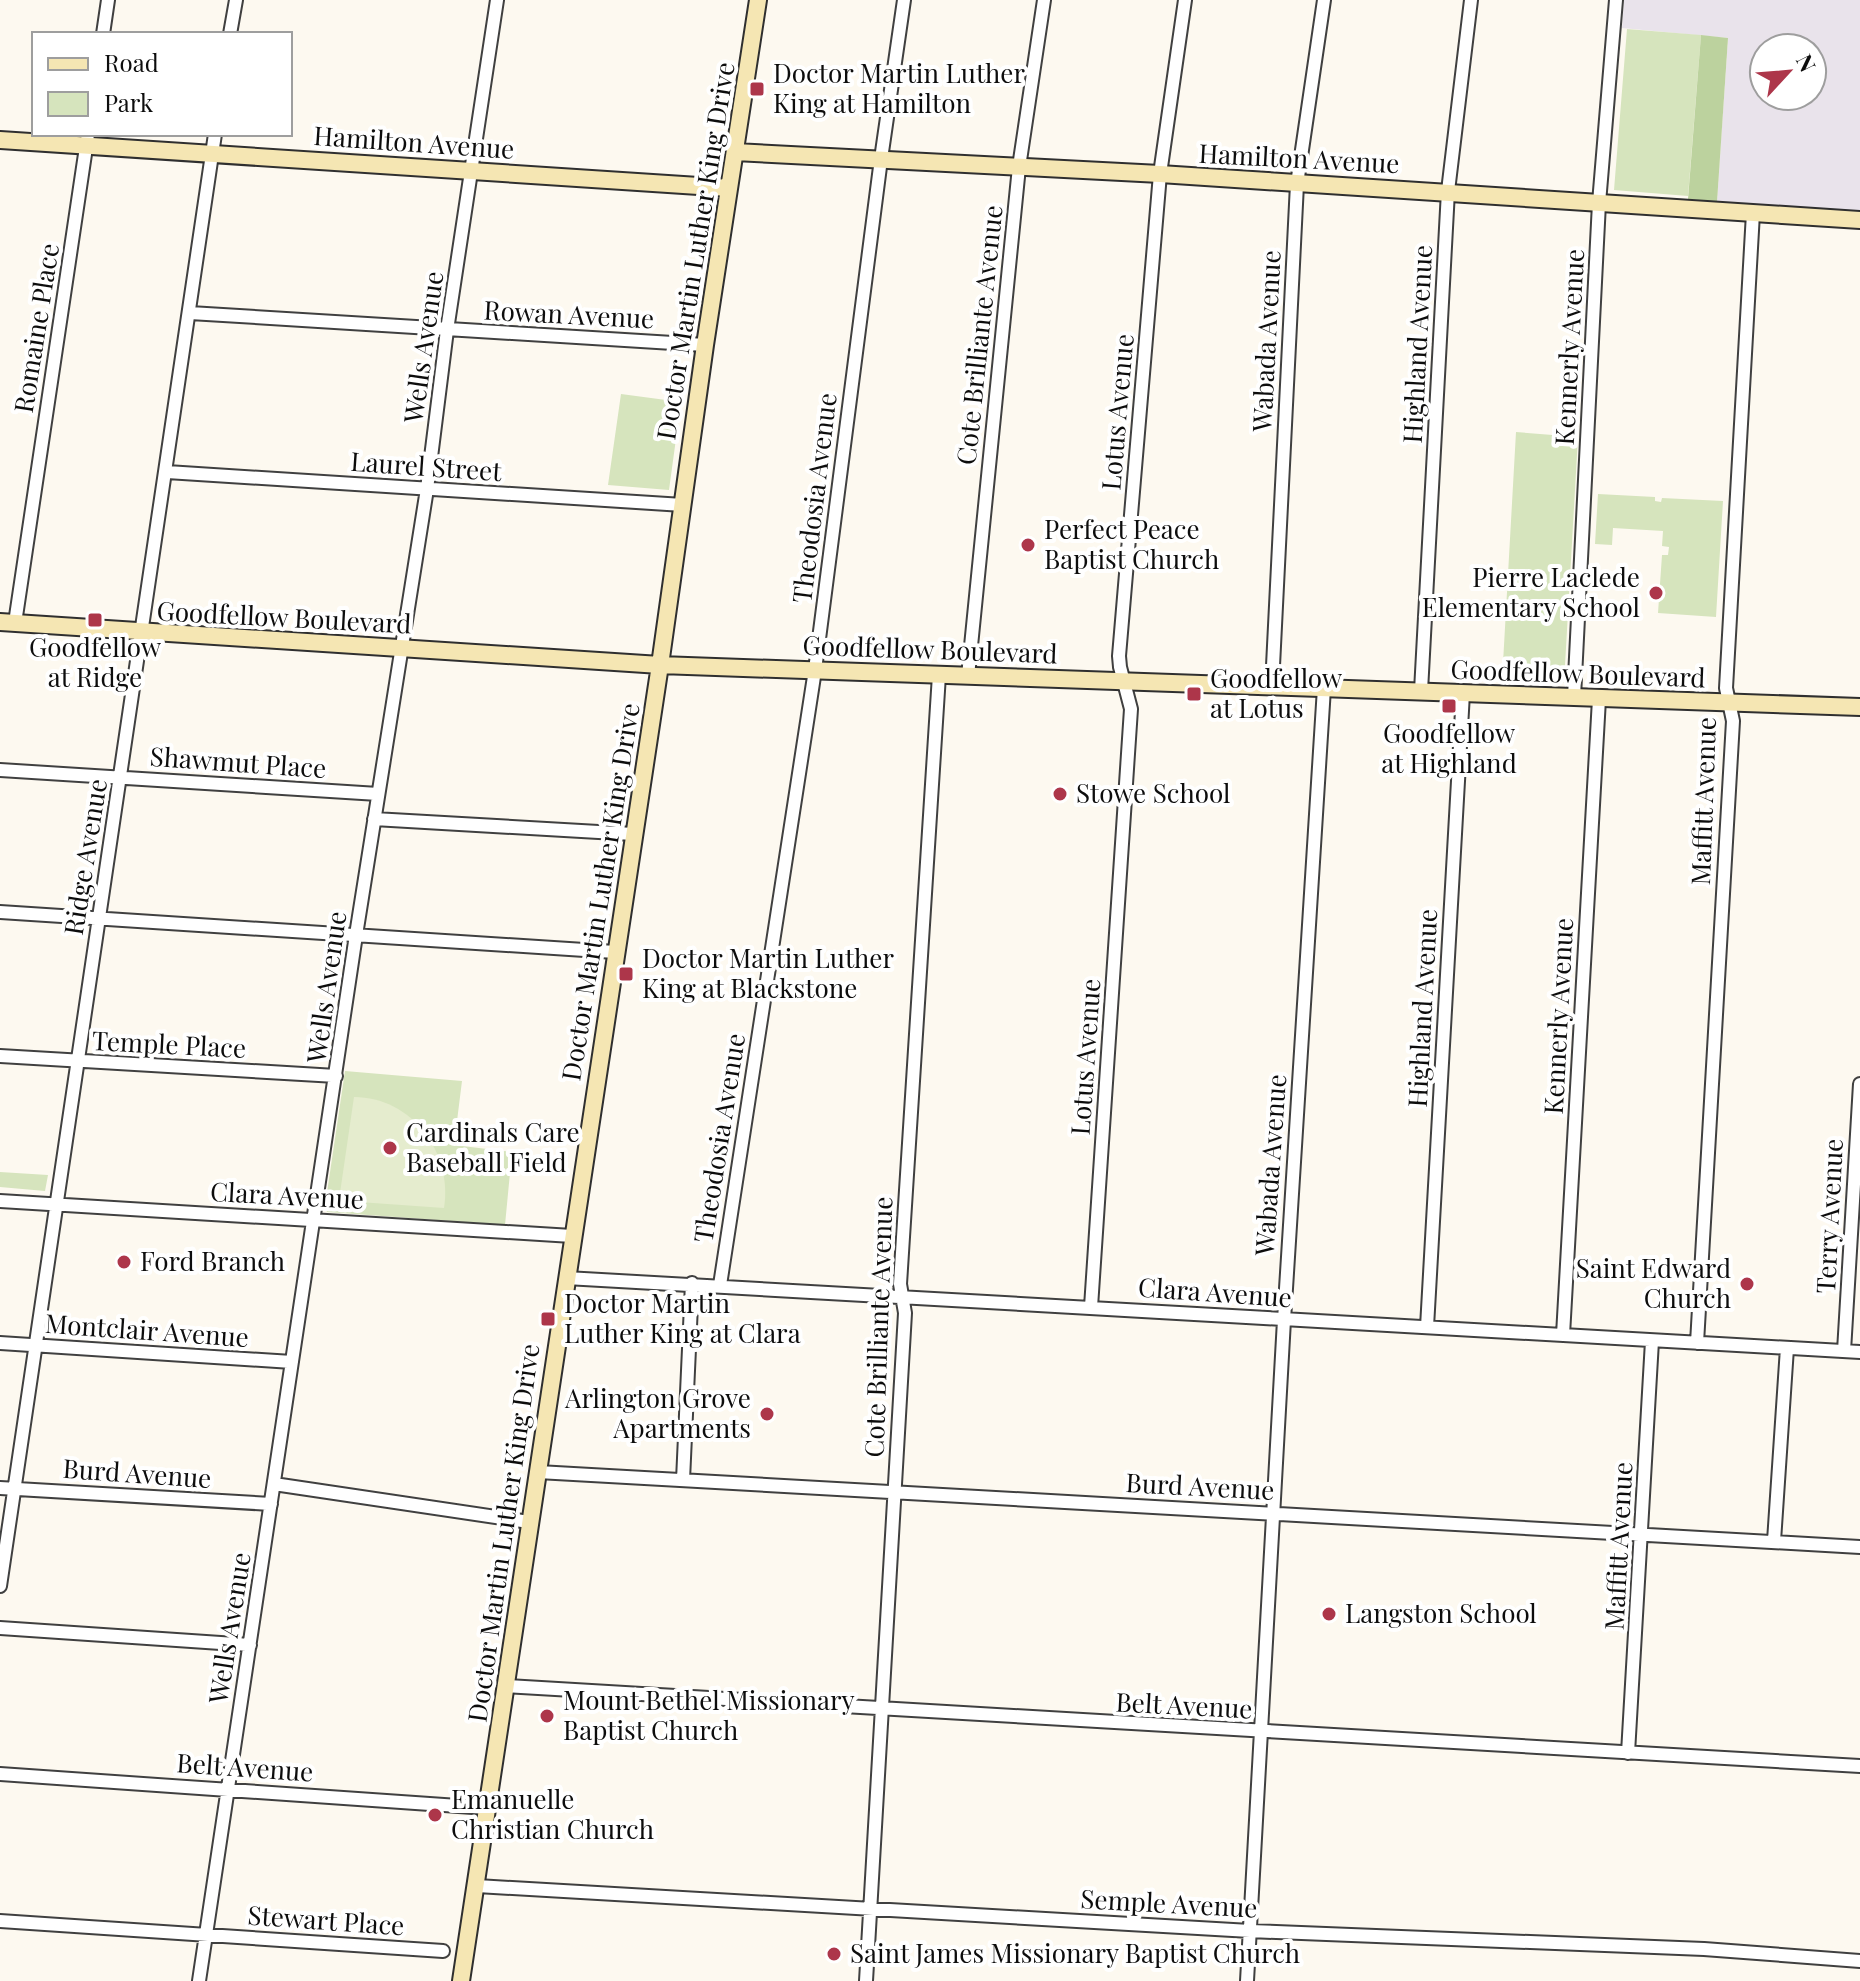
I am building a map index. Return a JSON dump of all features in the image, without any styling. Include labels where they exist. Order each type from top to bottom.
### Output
[{"type":"main road","name":"Doctor Martin Luther King Drive","points":[[461,1981],[758,0]]},
{"type":"main road","name":"Hamilton Avenue","points":[[0,140],[87,140],[212,154],[729,188]]},
{"type":"main road","name":"Hamilton Avenue","points":[[735,152],[1448,191],[1860,220]]},
{"type":"main road","name":"Goodfellow Boulevard","points":[[7,623],[660,665],[1860,707]]},
{"type":"street","points":[[103,32],[108,0]]},
{"type":"street","points":[[230,32],[236,0]]},
{"type":"street","name":"Wells Avenue","points":[[199,1981],[356,935],[427,489],[447,330],[497,0]]},
{"type":"street","name":"Theodosia Avenue","points":[[720,1285],[815,670],[904,0]]},
{"type":"street","name":"Cote Brilliante Avenue","points":[[968,676],[1019,167],[1044,0]]},
{"type":"street","name":"Lotus Avenue","points":[[1091,1307],[1131,709],[1119,656],[1160,174],[1185,0]]},
{"type":"street","name":"Wabada Avenue","points":[[1272,686],[1297,184],[1324,0]]},
{"type":"street","name":"Highland Avenue","points":[[1421,691],[1448,191],[1471,0]]},
{"type":"street","name":"Kennerly Avenue","points":[[1574,697],[1599,203],[1616,0]]},
{"type":"street","name":"Ridge Avenue","points":[[0,1586],[215,136]]},
{"type":"street","name":"Romaine Place","points":[[7,623],[87,140]]},
{"type":"street","name":"Maffitt Avenue","points":[[1697,1343],[1733,721],[1726,688],[1753,213]]},
{"type":"street","name":"Rowan Avenue","points":[[190,313],[705,345]]},
{"type":"street","name":"Laurel Street","points":[[167,472],[683,505]]},
{"type":"street","name":"Cote Brilliante Avenue","points":[[866,1981],[905,1313],[900,1284],[939,675]]},
{"type":"street","name":"Wabada Avenue","points":[[1247,1981],[1324,688]]},
{"type":"street","name":"Highland Avenue","points":[[1427,1327],[1463,693]]},
{"type":"street","name":"Kennerly Avenue","points":[[1563,1335],[1599,699]]},
{"type":"street","name":"Shawmut Place","points":[[0,770],[378,794]]},
{"type":"street","points":[[374,819],[633,834]]},
{"type":"street","points":[[0,912],[615,952]]},
{"type":"street","name":"Temple Place","points":[[0,1056],[336,1076]]},
{"type":"street","name":"Terry Avenue","points":[[1844,1351],[1860,1084]]},
{"type":"street","name":"Clara Avenue","points":[[0,1201],[572,1236]]},
{"type":"street","name":"Clara Avenue","points":[[566,1278],[1860,1352]]},
{"type":"street","points":[[683,1480],[692,1283]]},
{"type":"street","name":"Maffitt Avenue","points":[[1628,1753],[1652,1341]]},
{"type":"street","name":"Montclair Avenue","points":[[0,1343],[292,1362]]},
{"type":"street","points":[[1774,1541],[1787,1348]]},
{"type":"street","name":"Burd Avenue","points":[[538,1472],[1860,1547]]},
{"type":"street","points":[[274,1484],[529,1522]]},
{"type":"street","name":"Burd Avenue","points":[[0,1488],[271,1504]]},
{"type":"street","points":[[0,1628],[250,1645]]},
{"type":"street","name":"Belt Avenue","points":[[506,1686],[1860,1766]]},
{"type":"street","name":"Belt Avenue","points":[[0,1774],[487,1808]]},
{"type":"street","name":"Semple Avenue","points":[[477,1886],[1250,1931],[1704,1949],[1860,1961]]},
{"type":"street","points":[[0,1921],[205,1935]]},
{"type":"street","name":"Stewart Place","points":[[205,1935],[443,1951]]},
{"type":"shaded area","points":[[1624,0],[1860,0],[1860,211],[1717,202],[1728,38],[1622,28]]},
{"type":"green space","points":[[1627,29],[1701,35],[1688,196],[1614,190]]},
{"type":"green space","points":[[1701,35],[1728,38],[1717,202],[1688,199]]},
{"type":"green space","points":[[621,394],[681,402],[669,490],[608,485]]},
{"type":"green space","points":[[1516,432],[1578,437],[1564,683],[1502,681]]},
{"type":"green space","points":[[1598,494],[1655,497],[1655,501],[1661,502],[1662,498],[1723,501],[1716,617],[1658,613],[1662,555],[1668,555],[1669,547],[1662,546],[1663,531],[1613,528],[1612,545],[1595,544]]},
{"type":"green space","points":[[345,1071],[462,1081],[454,1145],[512,1152],[505,1225],[327,1212],[325,1206]]},
{"type":"green space","name":"Cardinals Care Baseball Field","points":[[354,1097],[375,1099],[393,1106],[410,1117],[424,1132],[435,1148],[442,1167],[444,1208],[345,1201],[340,1193]]},
{"type":"green space","points":[[0,1172],[48,1175],[45,1191],[0,1187]]},
{"type":"place","name":"Doctor Martin Luther King at Hamilton","points":[[757,89]]},
{"type":"place","name":"Perfect Peace Baptist Church","points":[[1028,545]]},
{"type":"place","name":"Pierre Laclede Elementary School","points":[[1656,593]]},
{"type":"place","name":"Goodfellow at Ridge","points":[[95,620]]},
{"type":"place","name":"Goodfellow at Lotus","points":[[1194,694]]},
{"type":"place","name":"Goodfellow at Highland","points":[[1449,706]]},
{"type":"place","name":"Stowe School","points":[[1060,794]]},
{"type":"place","name":"Doctor Martin Luther King at Blackstone","points":[[626,974]]},
{"type":"place","name":"Cardinals Care Baseball Field","points":[[390,1148]]},
{"type":"place","name":"Ford Branch","points":[[124,1262]]},
{"type":"place","name":"Saint Edward Church","points":[[1747,1284]]},
{"type":"place","name":"Doctor Martin Luther King at Clara","points":[[548,1319]]},
{"type":"place","name":"Arlington Grove Apartments","points":[[767,1414]]},
{"type":"place","name":"Langston School","points":[[1329,1614]]},
{"type":"place","name":"Mount Bethel Missionary Baptist Church","points":[[547,1716]]},
{"type":"place","name":"Emanuelle Christian Church","points":[[435,1815]]},
{"type":"place","name":"Saint James Missionary Baptist Church","points":[[834,1954]]}]
